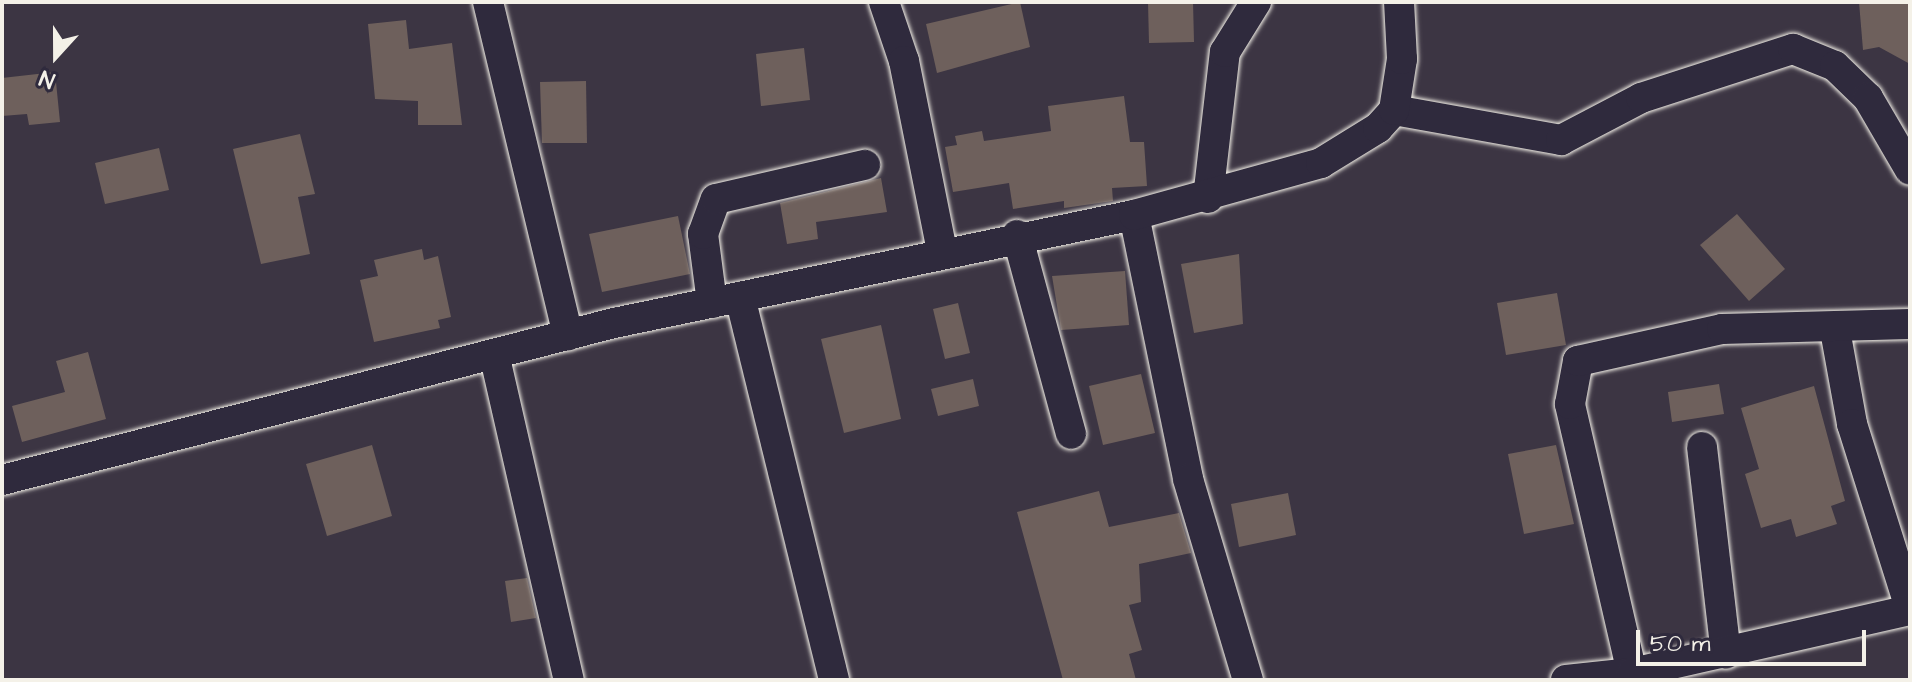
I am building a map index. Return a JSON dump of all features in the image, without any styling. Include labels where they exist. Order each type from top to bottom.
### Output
[{"type":"street","points":[[488,2],[568,336]]},
{"type":"street","points":[[884,2],[904,61],[942,252]]},
{"type":"street","points":[[1208,198],[1225,52],[1256,2]]},
{"type":"street","points":[[2,480],[495,358],[568,336],[1017,235],[1134,215],[1208,198],[1321,163],[1378,128],[1394,110],[1402,59],[1399,2]]},
{"type":"street","points":[[1394,110],[1561,140],[1641,98],[1793,49],[1835,66],[1868,98],[1910,170]]},
{"type":"street","points":[[834,680],[726,300],[703,234],[716,199],[865,165]]},
{"type":"street","points":[[1134,215],[1167,391],[1248,680]]},
{"type":"street","points":[[1017,235],[1071,434]]},
{"type":"street","points":[[1632,673],[1570,404],[1578,361],[1722,329],[1835,330],[1910,324]]},
{"type":"street","points":[[1569,679],[1632,673],[1726,654],[1910,609],[1852,424],[1835,330]]},
{"type":"street","points":[[495,358],[569,680]]},
{"type":"street","points":[[1702,447],[1726,654]]},
{"type":"building","points":[[1020,2],[1030,47],[937,73],[926,24]]},
{"type":"building","points":[[1148,2],[1193,2],[1194,42],[1149,43]]},
{"type":"building","points":[[1859,2],[1910,2],[1910,64],[1879,47],[1863,50]]},
{"type":"building","points":[[406,20],[409,49],[452,43],[462,125],[418,125],[418,101],[375,99],[368,24]]},
{"type":"building","points":[[804,48],[810,100],[761,106],[756,54]]},
{"type":"building","points":[[55,72],[60,122],[29,125],[27,114],[2,116],[2,78]]},
{"type":"building","points":[[586,81],[587,143],[542,143],[540,82]]},
{"type":"building","points":[[1124,96],[1130,142],[1144,142],[1147,186],[1112,188],[1113,201],[1064,208],[1064,201],[1013,209],[1009,183],[953,192],[945,147],[957,145],[955,136],[982,131],[984,141],[1051,131],[1048,106]]},
{"type":"building","points":[[300,134],[315,194],[298,197],[310,254],[261,264],[233,149]]},
{"type":"building","points":[[159,148],[169,190],[105,204],[95,163]]},
{"type":"building","points":[[881,178],[887,212],[816,222],[818,239],[787,244],[780,203]]},
{"type":"building","points":[[1737,214],[1785,269],[1749,301],[1700,245]]},
{"type":"building","points":[[678,216],[690,274],[602,292],[589,234]]},
{"type":"building","points":[[422,249],[424,260],[438,256],[451,317],[438,320],[440,328],[374,342],[360,280],[378,276],[374,260]]},
{"type":"building","points":[[1239,254],[1243,324],[1194,333],[1181,264]]},
{"type":"building","points":[[1125,271],[1129,325],[1061,330],[1052,276]]},
{"type":"building","points":[[1557,293],[1566,345],[1506,355],[1497,303]]},
{"type":"building","points":[[958,303],[970,353],[945,359],[933,309]]},
{"type":"building","points":[[881,325],[901,419],[844,433],[821,339]]},
{"type":"building","points":[[88,352],[106,419],[22,442],[12,406],[65,392],[56,361]]},
{"type":"building","points":[[1141,374],[1155,433],[1103,445],[1089,386]]},
{"type":"building","points":[[973,379],[979,406],[938,416],[931,389]]},
{"type":"building","points":[[1719,384],[1724,414],[1672,422],[1668,392]]},
{"type":"building","points":[[1814,386],[1845,501],[1831,506],[1837,524],[1796,537],[1791,519],[1761,528],[1745,474],[1759,469],[1741,408]]},
{"type":"building","points":[[372,445],[392,516],[327,536],[306,464]]},
{"type":"building","points":[[1556,445],[1574,524],[1524,534],[1508,454]]},
{"type":"building","points":[[1099,491],[1109,527],[1179,513],[1191,553],[1139,564],[1141,602],[1129,605],[1142,650],[1129,654],[1136,680],[1063,680],[1017,512]]},
{"type":"building","points":[[1288,493],[1296,535],[1239,547],[1231,504]]},
{"type":"building","points":[[527,578],[536,618],[511,622],[505,581]]}]
